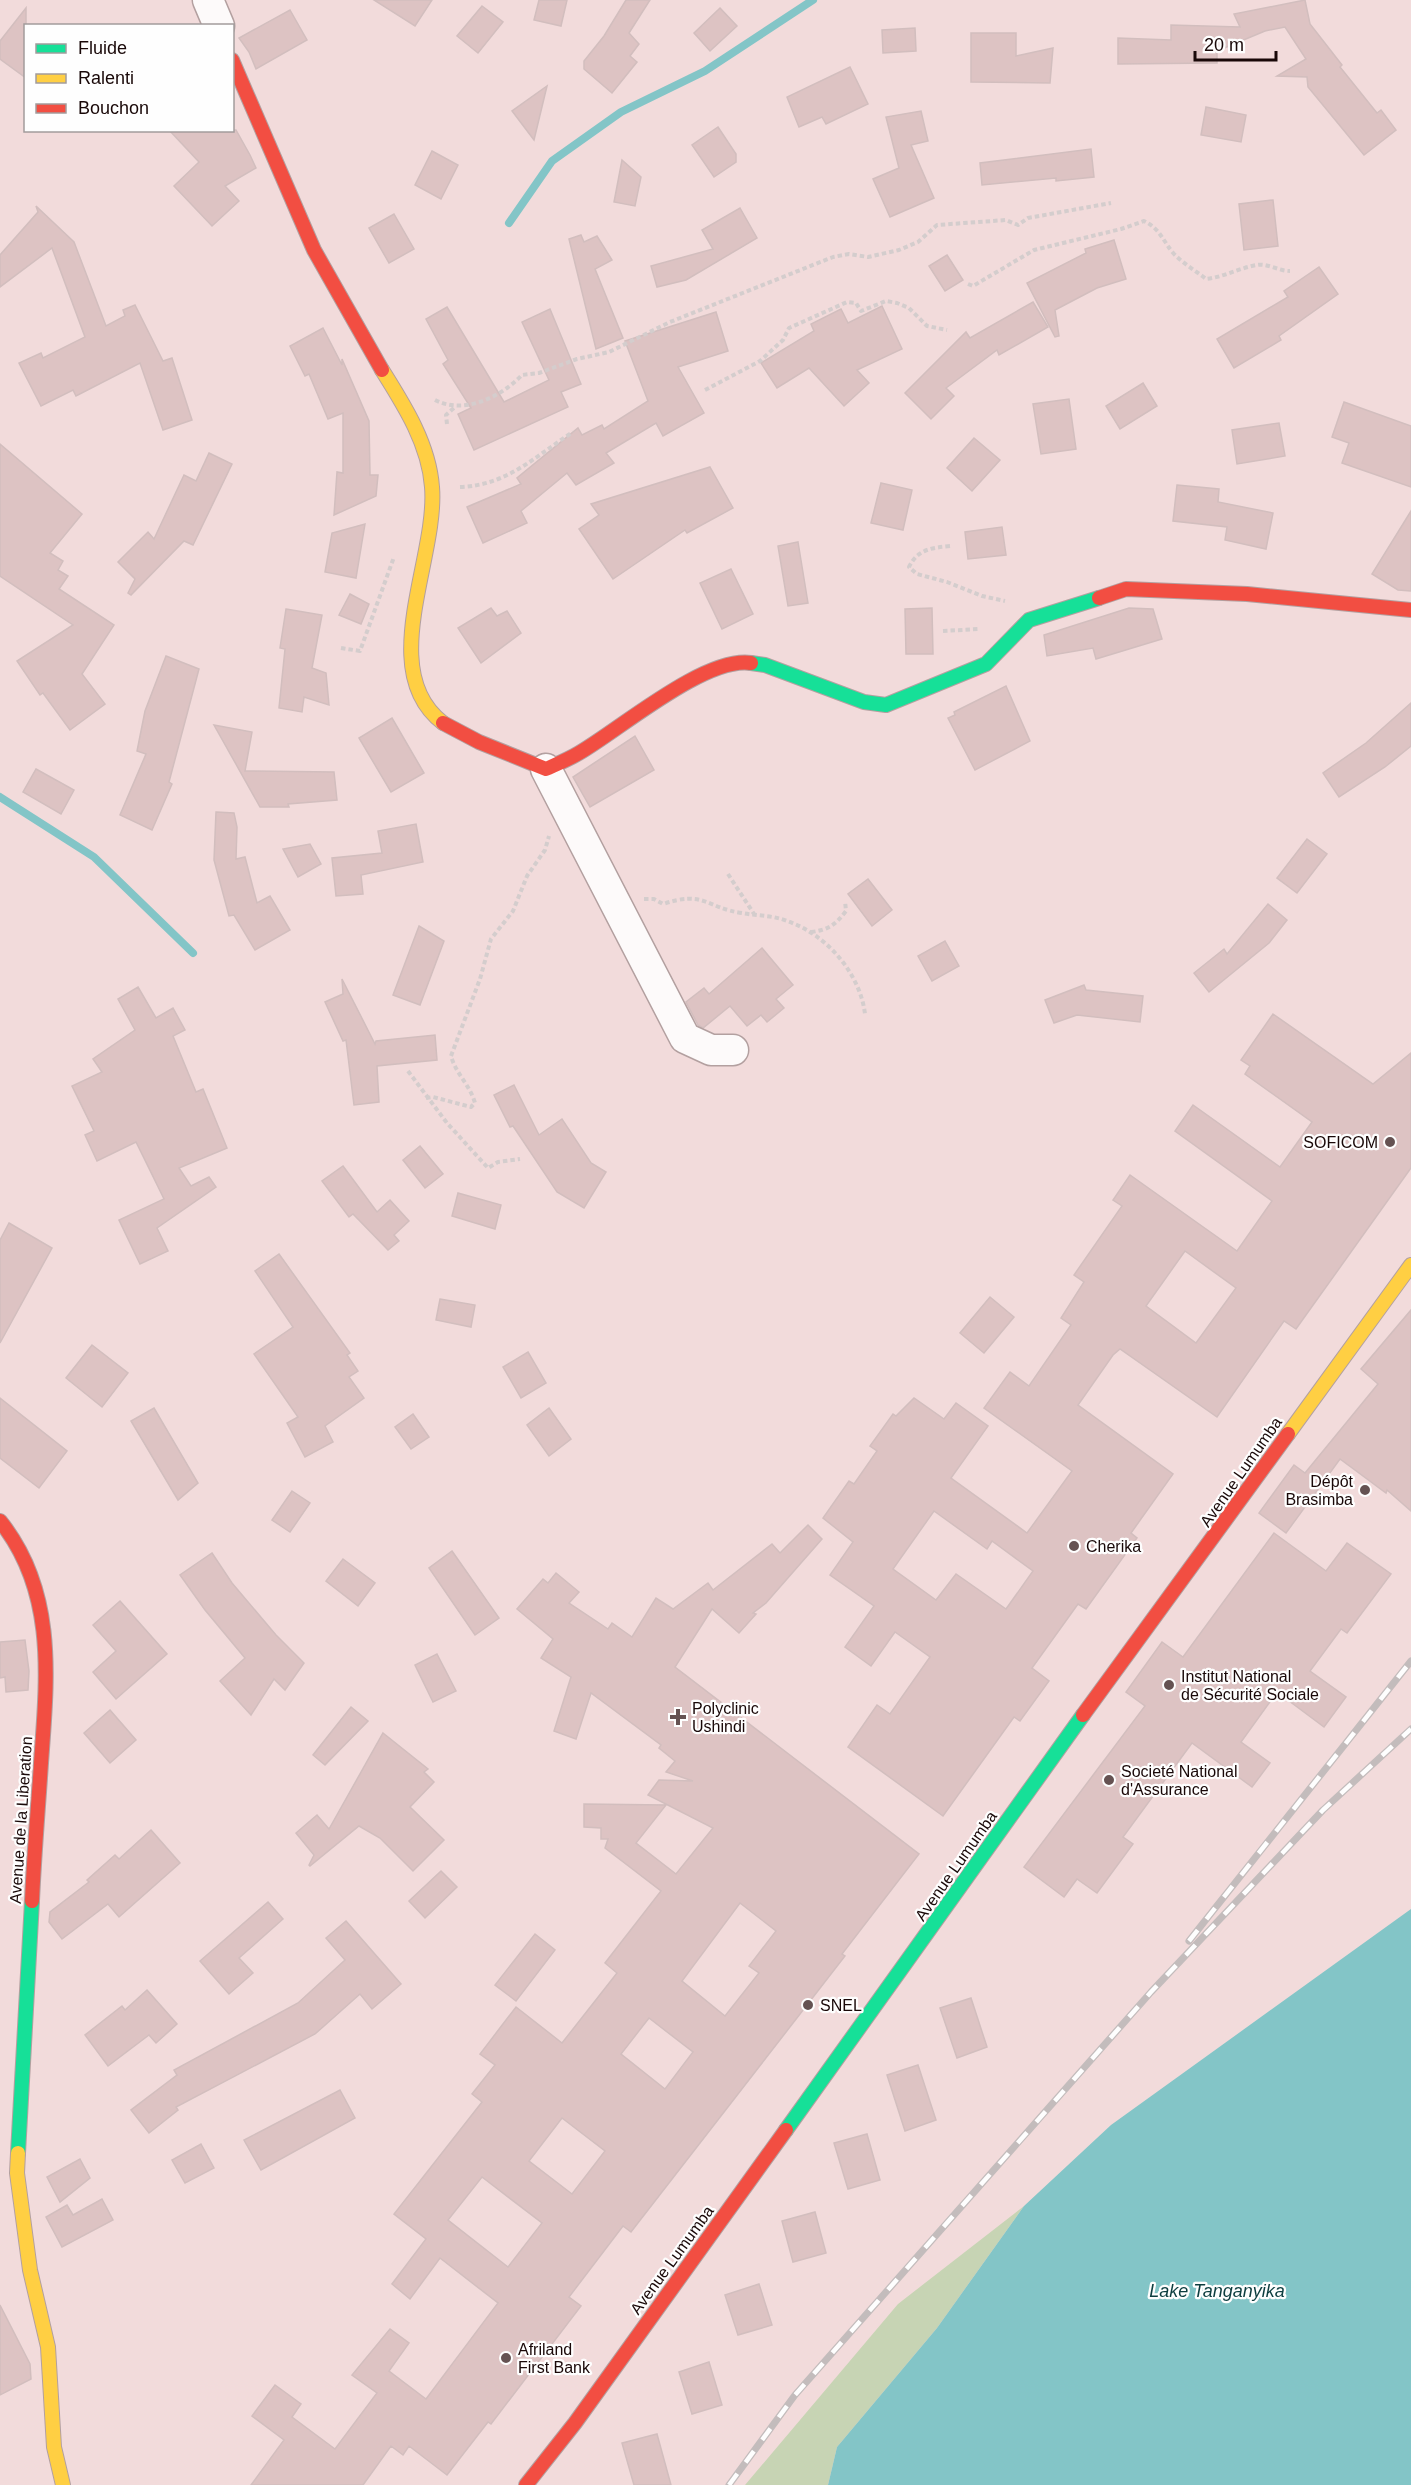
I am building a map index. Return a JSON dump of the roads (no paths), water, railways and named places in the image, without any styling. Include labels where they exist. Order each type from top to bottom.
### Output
[{"type":"street","points":[[208,0],[218,24]]},
{"type":"street","points":[[234,65],[292,207],[327,276],[398,393],[415,427],[429,464],[433,488],[430,544],[415,614],[413,681],[424,706],[449,728],[546,769],[686,1038],[711,1050],[733,1050]]},
{"type":"street","points":[[546,769],[579,753],[645,707],[722,666],[746,662],[765,665],[864,702],[886,705],[986,664],[1029,620],[1126,589],[1247,594],[1411,610]]},
{"type":"street","name":"Avenue Lumumba","points":[[526,2485],[602,2385],[976,1868],[1061,1745],[1203,1554],[1352,1343],[1411,1265]]},
{"type":"street","name":"Avenue de la Liberation","points":[[0,1521],[16,1541],[38,1595],[48,1670],[17,2174],[30,2270],[48,2347],[54,2447],[63,2485]]},
{"type":"water","name":"Lake Tanganyika","points":[[1411,1909],[1411,2485],[828,2485],[837,2447],[937,2328],[1024,2206],[1111,2125]]},
{"type":"waterway","points":[[509,223],[552,161],[621,112],[705,71],[813,0]]},
{"type":"waterway","points":[[0,797],[94,857],[193,953]]},
{"type":"railway","points":[[1189,1941],[1411,1661]]},
{"type":"railway","points":[[729,2485],[795,2395],[1151,1992],[1323,1810],[1411,1729]]},
{"type":"place","name":"SOFICOM","points":[[1390,1142]]},
{"type":"place","name":"Dépôt Brasimba","points":[[1365,1490]]},
{"type":"place","name":"Cherika","points":[[1074,1546]]},
{"type":"place","name":"Institut National de Sécurité Sociale","points":[[1169,1685]]},
{"type":"place","name":"Polyclinic Ushindi","points":[[678,1717]]},
{"type":"place","name":"Societé National d'Assurance","points":[[1109,1780]]},
{"type":"place","name":"SNEL","points":[[808,2005]]},
{"type":"place","name":"Afriland First Bank","points":[[506,2358]]}]
